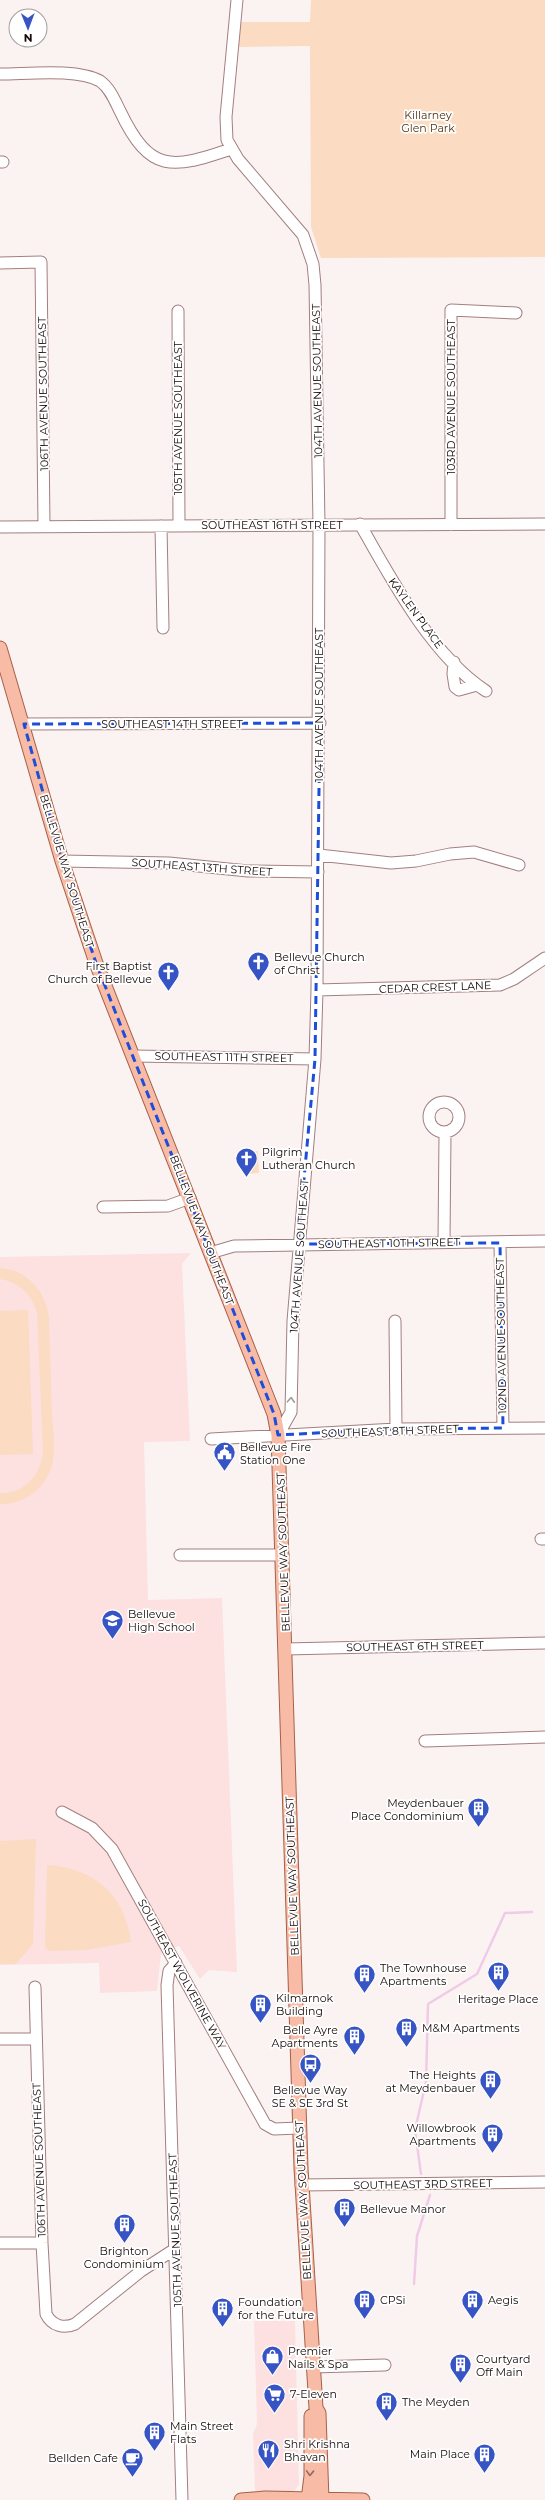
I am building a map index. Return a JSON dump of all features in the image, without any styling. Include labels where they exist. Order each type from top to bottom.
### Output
[{"type":"main road","name":"BELLEVUE WAY SOUTHEAST","points":[[0,648],[24,724],[62,861],[96,962],[274,1414],[278,1435],[286,1649],[301,2185],[312,2367],[316,2408],[319,2415],[322,2500]]},
{"type":"main road","name":"BELLEVUE WAY SOUTHEAST","points":[[308,2499],[311,2476],[311,2415],[316,2408]]},
{"type":"main road","points":[[241,2500],[254,2498],[363,2500]]},
{"type":"street","name":"104TH AVENUE SOUTHEAST","points":[[237,0],[226,117],[227,140],[231,149],[299,230],[310,250],[314,264],[319,525],[320,723],[315,1059],[298,1244],[293,1321],[291,1412],[278,1435]]},
{"type":"street","points":[[0,74],[66,74],[92,78],[101,82],[114,98],[133,138],[153,156],[163,161],[184,163],[231,149]]},
{"type":"street","name":"106TH AVENUE SOUTHEAST","points":[[0,263],[41,262],[44,526]]},
{"type":"street","name":"103RD AVENUE SOUTHEAST","points":[[451,524],[451,310],[516,313]]},
{"type":"street","name":"105TH AVENUE SOUTHEAST","points":[[178,311],[179,526]]},
{"type":"street","name":"KAYLEN PLACE","points":[[360,524],[390,579],[437,646],[482,688],[459,690],[455,687],[453,674],[454,662]]},
{"type":"street","name":"SOUTHEAST 16TH STREET","points":[[0,528],[44,526],[545,524]]},
{"type":"street","points":[[161,526],[163,628]]},
{"type":"street","name":"SOUTHEAST 14TH STREET","points":[[24,724],[320,723]]},
{"type":"street","points":[[319,855],[397,863],[474,852],[519,864]]},
{"type":"street","name":"SOUTHEAST 13TH STREET","points":[[62,861],[169,863],[248,871],[318,872]]},
{"type":"street","name":"CEDAR CREST LANE","points":[[317,990],[500,985],[514,979],[545,958]]},
{"type":"street","name":"SOUTHEAST 11TH STREET","points":[[133,1056],[315,1059]]},
{"type":"street","points":[[444,1133],[444,1242]]},
{"type":"street","points":[[104,1207],[168,1206],[190,1198]]},
{"type":"street","name":"SOUTHEAST 10TH STREET","points":[[210,1253],[234,1246],[444,1242],[500,1243],[545,1241]]},
{"type":"street","name":"102ND AVENUE SOUTHEAST","points":[[500,1243],[503,1428]]},
{"type":"street","points":[[395,1321],[396,1429]]},
{"type":"street","name":"SOUTHEAST 8TH STREET","points":[[211,1439],[396,1429],[545,1428]]},
{"type":"street","points":[[180,1555],[283,1555]]},
{"type":"street","name":"SOUTHEAST 6TH STREET","points":[[286,1649],[545,1643]]},
{"type":"street","points":[[425,1740],[545,1737]]},
{"type":"street","name":"SOUTHEAST WOLVERINE WAY","points":[[62,1812],[92,1828],[112,1849],[262,2120],[274,2129],[299,2128]]},
{"type":"street","name":"105TH AVENUE SOUTHEAST","points":[[176,1963],[169,1971],[167,1985],[182,2500]]},
{"type":"street","name":"106TH AVENUE SOUTHEAST","points":[[35,1987],[42,2243],[45,2308],[48,2319],[59,2326],[65,2327],[75,2324],[141,2271],[175,2249]]},
{"type":"street","points":[[0,2039],[36,2039]]},
{"type":"street","name":"SOUTHEAST 3RD STREET","points":[[301,2185],[545,2182]]},
{"type":"street","points":[[0,2243],[42,2243]]},
{"type":"street","points":[[312,2367],[385,2365]]},
{"type":"highlighted area","points":[[320,723],[315,1059],[298,1244],[500,1243],[503,1428],[396,1429],[278,1435],[274,1414],[96,963],[62,861],[24,724]]},
{"type":"shaded area","name":"Bellevue High School","points":[[191,1253],[182,1264],[190,1441],[144,1442],[148,1600],[222,1598],[237,1972],[209,1970],[200,1979],[179,1946],[161,1954],[157,1991],[100,1993],[99,1963],[0,1965],[0,1257]]},
{"type":"shaded area","points":[[254,2321],[295,2321],[299,2485],[294,2491],[255,2491],[253,2434],[257,2424]]},
{"type":"green space","name":"Killarney Glen Park","points":[[311,0],[545,0],[545,257],[321,258],[311,227],[310,46],[238,47],[241,22],[310,22]]},
{"type":"green space","points":[[258,1151],[259,1173],[245,1174],[244,1152]]},
{"type":"green space","points":[[0,1268],[19,1273],[27,1278],[40,1291],[47,1308],[49,1318],[54,1447],[52,1465],[45,1481],[33,1494],[17,1502],[9,1504],[0,1504],[0,1493],[17,1490],[30,1481],[36,1474],[39,1467],[43,1450],[37,1312],[28,1294],[13,1283],[0,1279]]},
{"type":"green space","points":[[28,1310],[33,1454],[0,1455],[0,1311]]},
{"type":"green space","points":[[36,1839],[33,1944],[16,1964],[0,1964],[0,1841]]},
{"type":"green space","points":[[47,1865],[64,1867],[80,1872],[93,1878],[105,1887],[122,1911],[128,1925],[131,1942],[86,1950],[49,1951],[45,1947]]},
{"type":"waterway","points":[[421,2174],[415,2130],[426,2082],[428,2004],[477,1974],[505,1913],[532,1912]]},
{"type":"waterway","points":[[414,2284],[417,2236],[430,2195]]},
{"type":"place","name":"Bellevue Church of Christ","points":[[258,982]]},
{"type":"place","name":"First Baptist Church of Bellevue","points":[[168,992]]},
{"type":"place","name":"Pilgrim Lutheran Church","points":[[247,1178]]},
{"type":"place","name":"Bellevue Fire Station One","points":[[225,1472]]},
{"type":"place","name":"Bellevue High School","points":[[112,1640]]},
{"type":"place","name":"Meydenbauer Place Condominium","points":[[479,1828]]},
{"type":"place","name":"Heritage Place","points":[[498,1992]]},
{"type":"place","name":"The Townhouse Apartments","points":[[364,1994]]},
{"type":"place","name":"Kilmarnok Building","points":[[260,2024]]},
{"type":"place","name":"M&M Apartments","points":[[406,2048]]},
{"type":"place","name":"Belle Ayre Apartments","points":[[354,2056]]},
{"type":"place","name":"Bellevue Way SE & SE 3rd St","points":[[310,2084]]},
{"type":"place","name":"The Heights at Meydenbauer","points":[[491,2100]]},
{"type":"place","name":"Willowbrook Apartments","points":[[492,2154]]},
{"type":"place","name":"Bellevue Manor","points":[[345,2228]]},
{"type":"place","name":"Brighton Condominium","points":[[124,2244]]},
{"type":"place","name":"CPSi","points":[[364,2320]]},
{"type":"place","name":"Aegis","points":[[472,2320]]},
{"type":"place","name":"Foundation for the Future","points":[[222,2328]]},
{"type":"place","name":"Premier Nails & Spa","points":[[272,2376]]},
{"type":"place","name":"Courtyard Off Main","points":[[461,2384]]},
{"type":"place","name":"7-Eleven","points":[[274,2414]]},
{"type":"place","name":"The Meyden","points":[[387,2422]]},
{"type":"place","name":"Main Street Flats","points":[[155,2452]]},
{"type":"place","name":"Shri Krishna Bhavan","points":[[269,2470]]},
{"type":"place","name":"Main Place","points":[[485,2474]]},
{"type":"place","name":"Bellden Cafe","points":[[133,2478]]}]
